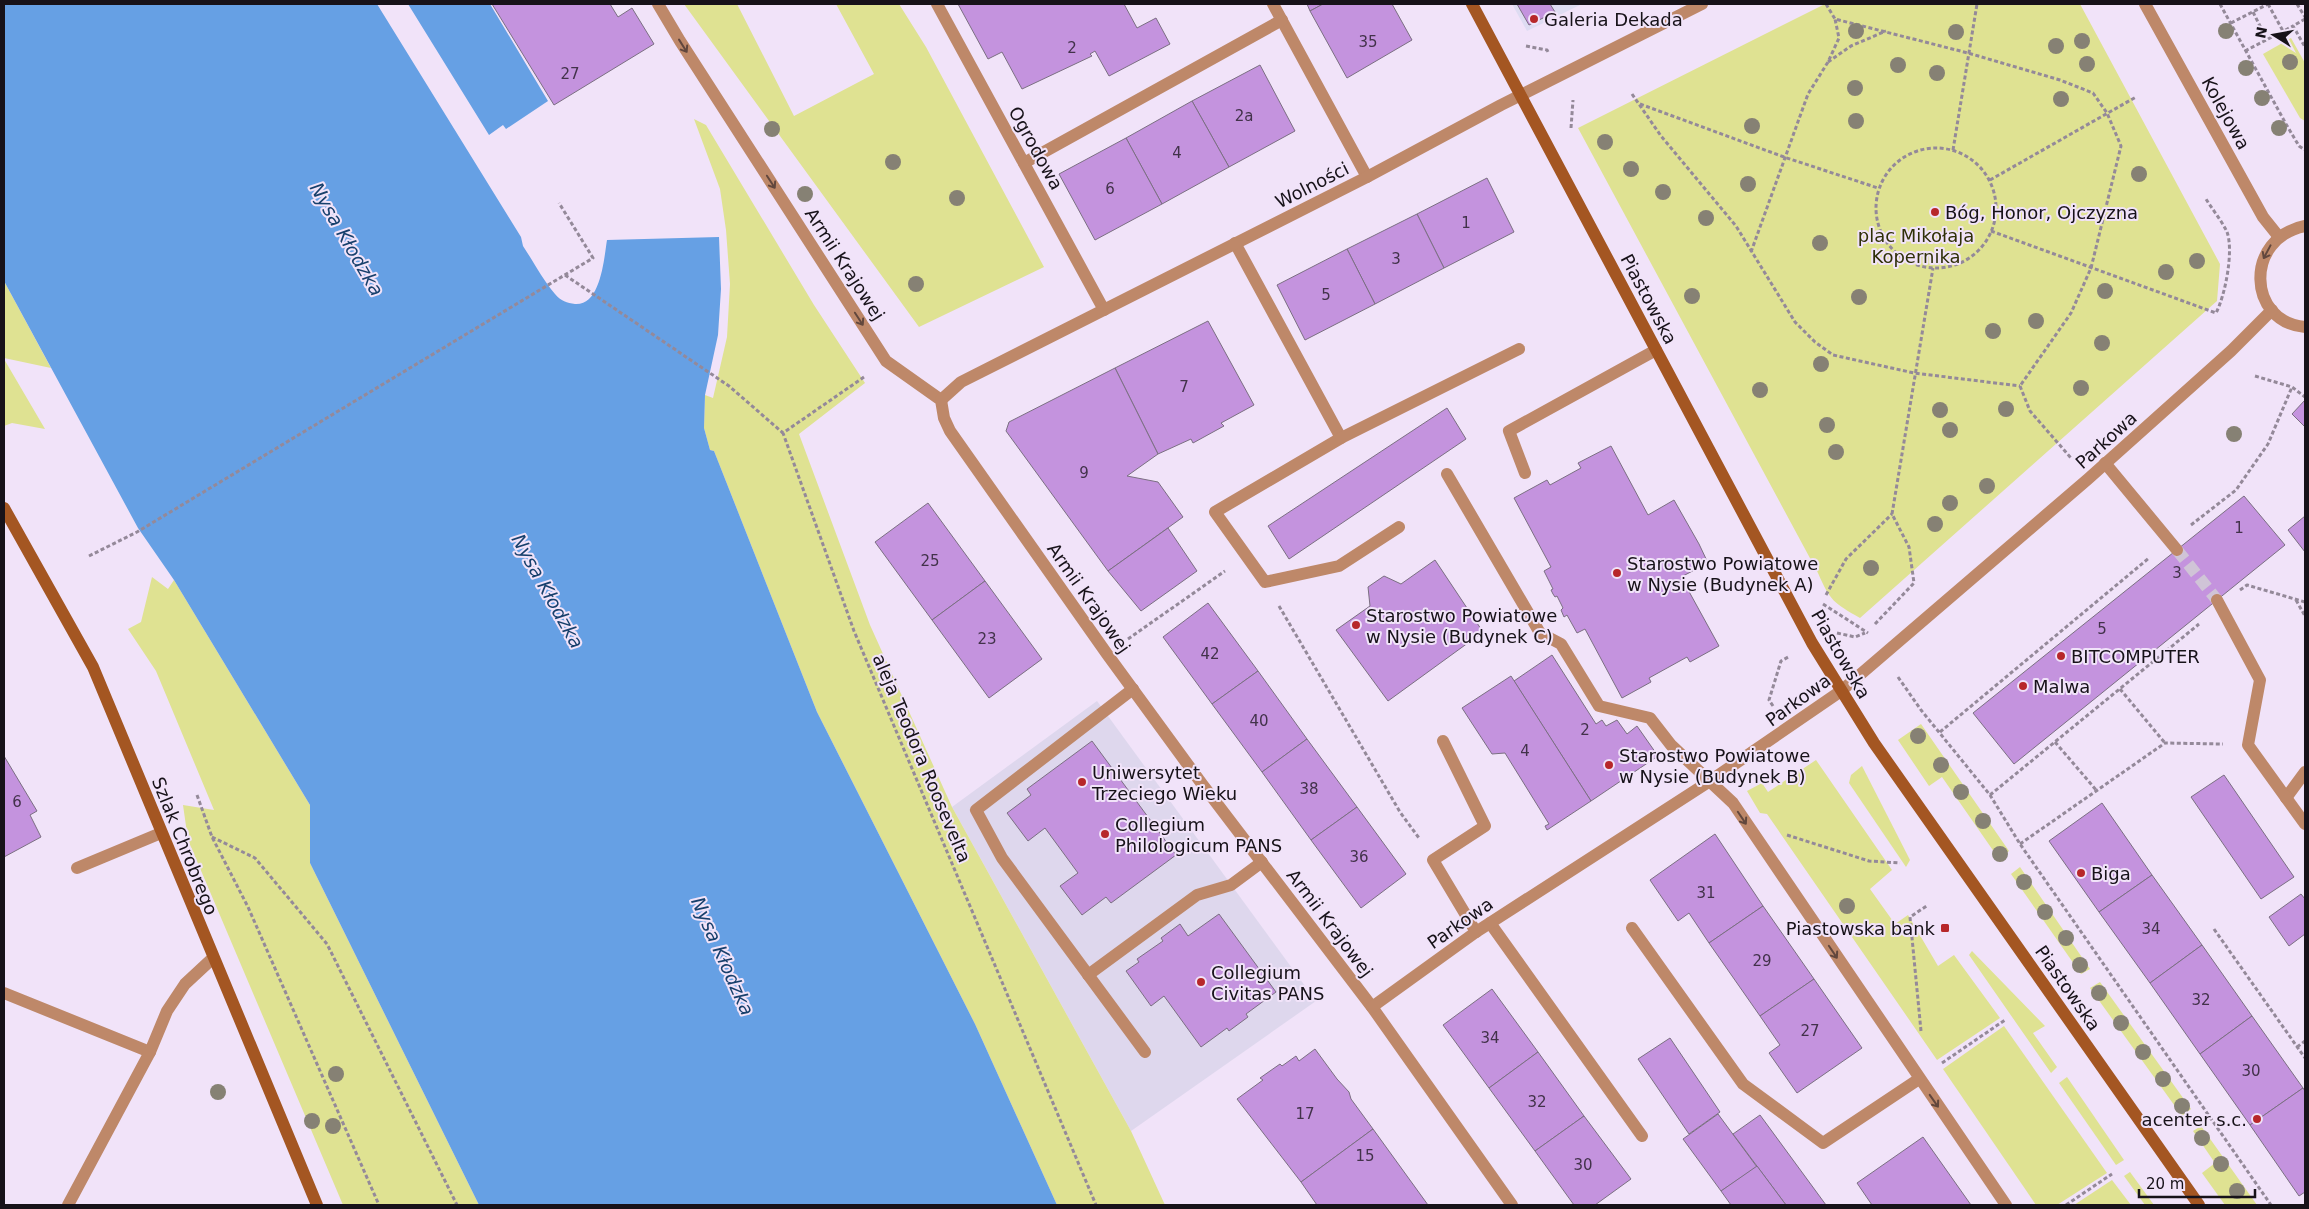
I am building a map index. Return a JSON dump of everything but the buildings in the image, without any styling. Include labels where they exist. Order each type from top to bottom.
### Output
[{"type":"street","name":"Armii Krajowej","points":[[658,4],[886,361],[940,400],[944,418],[950,431],[1107,654],[1372,1007],[1512,1205]]},
{"type":"street","name":"Ogrodowa","points":[[937,4],[1104,310]]},
{"type":"street","points":[[1273,4],[1367,177]]},
{"type":"street","name":"Piastowska","points":[[1472,4],[1812,643],[1841,691],[1874,743],[2199,1205]]},
{"type":"street","name":"Wolności","points":[[940,400],[961,382],[1367,177],[1521,95],[1702,4]]},
{"type":"street","name":"Kolejowa","points":[[2145,4],[2263,217],[2279,237]]},
{"type":"street","points":[[1024,163],[1282,20]]},
{"type":"street","points":[[2305,226],[2291,230],[2279,237],[2269,247],[2262,262],[2260,279],[2263,296],[2272,310],[2284,321],[2305,327]]},
{"type":"street","points":[[1235,243],[1341,438]]},
{"type":"street","name":"Parkowa","points":[[1372,1007],[1476,932],[1710,781],[1841,691],[2088,479],[2231,351],[2272,310]]},
{"type":"street","points":[[1399,527],[1340,566],[1265,582],[1215,512],[1341,438],[1519,349]]},
{"type":"street","points":[[1525,473],[1510,431],[1656,350]]},
{"type":"street","points":[[2106,463],[2173,546]]},
{"type":"street","points":[[1447,474],[1540,633],[1560,644],[1599,706],[1650,718],[1672,745],[1733,804],[2006,1205]]},
{"type":"street","name":"Szlak Chrobrego","points":[[4,508],[93,668],[316,1205]]},
{"type":"street","points":[[2219,603],[2260,680],[2248,745],[2305,824]]},
{"type":"street","points":[[1133,689],[976,810],[1002,858],[1145,1052]]},
{"type":"street","points":[[1443,741],[1485,826],[1434,860],[1476,932]]},
{"type":"street","points":[[2286,798],[2305,772]]},
{"type":"street","points":[[77,868],[160,833]]},
{"type":"street","points":[[1088,975],[1197,895],[1232,884],[1262,862]]},
{"type":"street","points":[[1490,923],[1642,1136]]},
{"type":"street","points":[[1632,928],[1743,1084],[1823,1143],[1919,1079]]},
{"type":"street","points":[[68,1205],[150,1052],[168,1011],[185,984],[213,958]]},
{"type":"street","points":[[4,993],[150,1052]]},
{"type":"path","points":[[1752,252],[1784,157],[1808,94],[1828,62],[1839,38],[1835,19],[1826,4]]},
{"type":"path","points":[[1953,150],[1977,4]]},
{"type":"path","points":[[2220,4],[2286,124],[2299,146],[2305,150]]},
{"type":"path","points":[[2231,23],[2268,4],[2283,31]]},
{"type":"path","points":[[2245,51],[2305,18],[2298,4]]},
{"type":"path","points":[[2253,12],[2267,40]]},
{"type":"path","points":[[1835,19],[1887,31],[2060,80],[2093,93],[2108,113],[2121,146],[2090,268],[2071,312],[2020,386]]},
{"type":"path","points":[[2293,26],[2305,46]]},
{"type":"path","points":[[1828,62],[1851,46],[1887,31]]},
{"type":"path","points":[[1523,39],[1527,48],[1547,50],[1562,74],[1573,101],[1570,126],[1574,132]]},
{"type":"path","points":[[1632,94],[1660,136],[1736,226],[1795,322],[1815,342],[1833,355],[1914,373],[2020,386]]},
{"type":"path","points":[[1990,180],[2136,97]]},
{"type":"path","points":[[1640,104],[1784,157],[1878,188]]},
{"type":"path","points":[[1935,147],[1953,150],[1968,156],[1990,180],[1995,197],[1996,214],[1991,231],[1981,247],[1968,259],[1951,266],[1933,268],[1915,264],[1898,256],[1886,242],[1878,225],[1875,207],[1878,188],[1887,172],[1900,159],[1916,150],[1935,147]]},
{"type":"path","points":[[1991,231],[2216,313],[2224,292],[2229,245],[2227,232],[2206,199]]},
{"type":"path","points":[[89,556],[137,532],[593,258],[559,203]]},
{"type":"path","points":[[1829,631],[1855,637],[1867,632],[1914,583],[1909,547],[1892,514],[1933,268]]},
{"type":"path","points":[[565,275],[729,386],[783,433],[886,361]]},
{"type":"path","points":[[2255,376],[2292,387],[2305,397]]},
{"type":"path","points":[[2020,386],[2030,410],[2088,479]]},
{"type":"path","points":[[1940,732],[2173,546],[2236,490],[2268,444],[2292,387]]},
{"type":"path","name":"aleja Teodora Roosevelta","points":[[783,433],[854,631],[1096,1205]]},
{"type":"path","points":[[1826,595],[1846,559],[1892,514]]},
{"type":"path","points":[[1107,654],[1246,556]]},
{"type":"path","points":[[1265,582],[1400,812],[1434,860]]},
{"type":"path","points":[[1990,795],[2120,689],[2219,603],[2247,585],[2305,602]]},
{"type":"path","points":[[2295,599],[2305,616]]},
{"type":"path","points":[[1774,708],[1769,700],[1781,661],[1796,652]]},
{"type":"path","points":[[1894,670],[1921,710],[1990,795],[2020,844],[2271,1205]]},
{"type":"path","points":[[2120,689],[2165,743]]},
{"type":"path","points":[[2055,742],[2097,791]]},
{"type":"path","points":[[2020,844],[2165,743],[2248,745]]},
{"type":"path","points":[[197,795],[212,837],[248,907],[378,1205]]},
{"type":"path","points":[[1786,834],[1869,861],[1900,862]]},
{"type":"path","points":[[212,837],[255,858],[327,944],[457,1205]]},
{"type":"path","points":[[1919,1079],[1922,1038],[1910,917],[1928,905]]},
{"type":"path","points":[[2214,930],[2305,1058]]},
{"type":"path","points":[[1919,1079],[2005,1020]]},
{"type":"path","points":[[2297,1047],[2305,1041]]},
{"type":"path","points":[[2066,1205],[2112,1174]]},
{"type":"shaded area","points":[[1512,4],[1582,4],[1527,31]]},
{"type":"shaded area","points":[[1097,701],[1316,1001],[1131,1131],[952,807]]},
{"type":"green space","points":[[684,4],[737,4],[794,116],[874,74],[836,4],[899,4],[926,47],[1044,267],[919,327]]},
{"type":"green space","name":"plac Mikołaja Kopernika","points":[[1825,4],[2080,4],[2220,264],[2217,301],[1860,618],[1838,605],[1826,590],[1578,128]]},
{"type":"green space","points":[[2291,38],[2305,63],[2305,121],[2300,118],[2263,54]]},
{"type":"green space","points":[[694,119],[706,125],[814,305],[865,383],[799,434],[870,625],[952,807],[1131,1131],[1165,1205],[1057,1205],[975,1024],[817,712],[714,451],[710,450],[704,428],[705,395],[713,398],[727,337],[730,284],[726,230],[720,189]]},
{"type":"green space","points":[[4,281],[51,368],[4,358]]},
{"type":"green space","points":[[4,359],[45,429],[12,423],[4,426]]},
{"type":"green space","points":[[152,577],[168,589],[174,580],[310,805],[310,863],[479,1205],[343,1205],[188,840],[183,805],[214,810],[156,671],[128,629],[141,622]]},
{"type":"green space","points":[[1921,724],[2009,851],[1999,859],[1942,777],[1929,786],[1898,740]]},
{"type":"green space","points":[[1816,760],[1892,870],[1870,889],[1895,924],[1908,915],[1938,966],[1954,955],[2000,1018],[1937,1060],[1767,814],[1760,813],[1747,791],[1762,783],[1768,792]]},
{"type":"green space","points":[[1862,766],[1910,860],[1906,867],[1849,783],[1851,775]]},
{"type":"green space","points":[[2020,867],[2090,969],[2081,974],[2011,874]]},
{"type":"green space","points":[[1972,951],[2045,1026],[2033,1033],[2057,1067],[2051,1073],[1969,955]]},
{"type":"green space","points":[[2100,982],[2191,1109],[2182,1116],[2090,988]]},
{"type":"green space","points":[[2004,1026],[2107,1173],[2057,1205],[2036,1205],[1943,1069]]},
{"type":"green space","points":[[2067,1077],[2124,1160],[2116,1165],[2059,1083]]},
{"type":"green space","points":[[2201,1126],[2257,1205],[2225,1205],[2202,1173],[2215,1163],[2193,1131]]},
{"type":"green space","points":[[2130,1172],[2154,1205],[2145,1205],[2124,1176]]},
{"type":"green space","points":[[2112,1180],[2131,1205],[2074,1205]]},
{"type":"water","name":"Nysa Kłodzka","points":[[4,4],[377,4],[521,237],[523,246],[546,283],[562,300],[575,304],[584,303],[591,297],[600,280],[607,240],[719,237],[721,289],[718,335],[705,395],[704,428],[710,450],[714,451],[817,712],[975,1024],[1057,1205],[479,1205],[310,863],[310,805],[174,580],[138,528],[4,281]]},
{"type":"water","points":[[408,4],[490,4],[548,101],[506,129],[503,125],[489,135]]},
{"type":"tunnel","points":[[2177,550],[2217,600]]},
{"type":"place","name":"Galeria Dekada","points":[[1534,19]]},
{"type":"place","name":"Bóg, Honor, Ojczyzna","points":[[1935,212]]},
{"type":"place","name":"Starostwo Powiatowe w Nysie (Budynek A)","points":[[1617,573]]},
{"type":"place","name":"Starostwo Powiatowe w Nysie (Budynek C)","points":[[1356,625]]},
{"type":"place","name":"BITCOMPUTER","points":[[2061,656]]},
{"type":"place","name":"Malwa","points":[[2023,686]]},
{"type":"place","name":"Starostwo Powiatowe w Nysie (Budynek B)","points":[[1609,765]]},
{"type":"place","name":"Uniwersytet Trzeciego Wieku","points":[[1082,782]]},
{"type":"place","name":"Collegium Philologicum PANS","points":[[1105,834]]},
{"type":"place","name":"Biga","points":[[2081,873]]},
{"type":"place","name":"Piastowska bank","points":[[1945,928]]},
{"type":"place","name":"Collegium Civitas PANS","points":[[1201,982]]},
{"type":"place","name":"acenter s.c.","points":[[2257,1119]]}]
